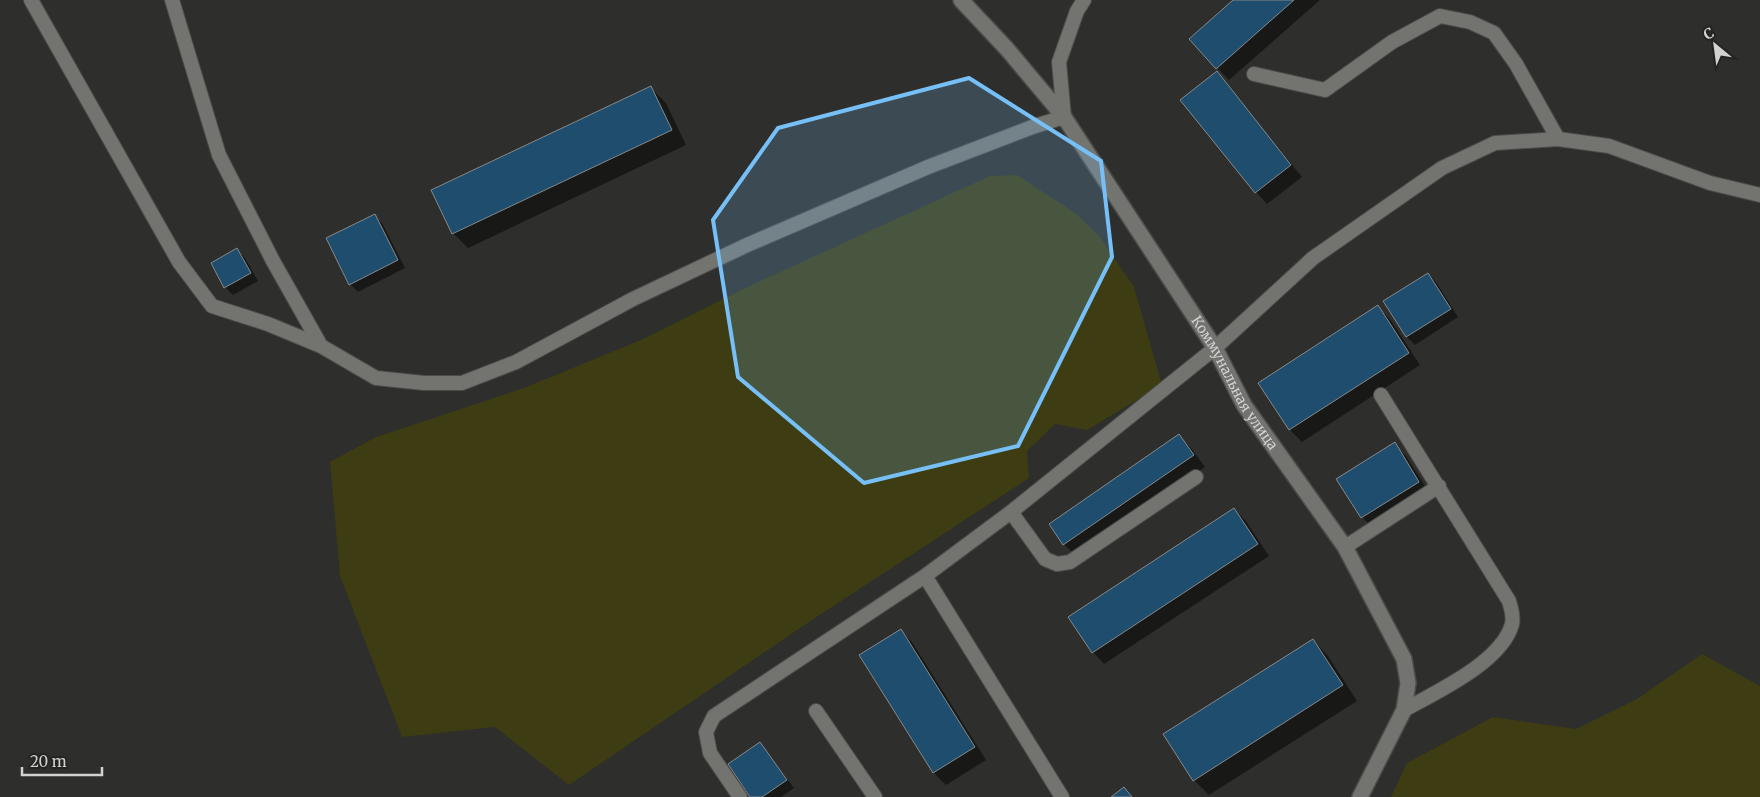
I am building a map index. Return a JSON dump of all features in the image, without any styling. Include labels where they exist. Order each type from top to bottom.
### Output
[{"type":"street","name":"Коммунальная улица","points":[[961,0],[1007,49],[1064,117],[1215,348],[1244,405],[1345,546],[1404,658],[1408,683],[1404,710],[1360,797]]},
{"type":"lane","points":[[31,0],[179,262],[212,306],[268,324],[322,346],[376,378],[424,383],[462,383],[516,362],[633,299],[747,245],[928,167],[1035,126],[1064,117],[1059,62],[1077,11],[1084,0]]},
{"type":"lane","points":[[172,0],[219,155],[273,261],[322,346]]},
{"type":"lane","points":[[1254,74],[1325,90],[1392,42],[1440,16],[1470,22],[1494,33],[1516,64],[1558,139]]},
{"type":"lane","points":[[740,797],[710,752],[706,732],[714,716],[925,576],[1011,512],[1215,348],[1313,258],[1442,168],[1495,143],[1558,139],[1609,146],[1710,183],[1760,195]]},
{"type":"lane","points":[[1381,395],[1509,601],[1512,624],[1495,654],[1462,677],[1404,710]]},
{"type":"lane","points":[[1011,512],[1045,559],[1056,564],[1070,562],[1196,477]]},
{"type":"lane","points":[[1345,546],[1439,486]]},
{"type":"lane","points":[[925,576],[1062,797]]},
{"type":"lane","points":[[816,711],[875,797]]},
{"type":"highlighted area","points":[[969,78],[1101,161],[1112,257],[1018,446],[864,483],[738,377],[713,220],[778,128]]},
{"type":"shaded area","points":[[1017,175],[1075,213],[1099,236],[1134,287],[1162,385],[1087,430],[1055,424],[1027,451],[1029,478],[806,624],[569,785],[495,727],[402,737],[340,576],[330,462],[376,437],[524,388],[643,339],[743,289],[990,176]]},
{"type":"shaded area","points":[[1702,654],[1760,686],[1760,797],[1391,797],[1407,763],[1493,717],[1576,729],[1637,699]]},
{"type":"building","points":[[1233,0],[1294,0],[1216,69],[1189,39]]},
{"type":"building","points":[[1217,71],[1291,165],[1255,193],[1180,100]]},
{"type":"building","points":[[651,86],[672,130],[452,234],[431,190]]},
{"type":"building","points":[[375,214],[398,260],[349,285],[326,238]]},
{"type":"building","points":[[237,248],[251,273],[224,288],[211,263]]},
{"type":"building","points":[[1428,273],[1451,309],[1406,337],[1383,301]]},
{"type":"building","points":[[1378,305],[1409,353],[1289,430],[1258,383]]},
{"type":"building","points":[[1179,434],[1194,455],[1063,545],[1049,524]]},
{"type":"building","points":[[1395,442],[1419,482],[1361,518],[1336,479]]},
{"type":"building","points":[[1234,508],[1258,544],[1092,653],[1068,617]]},
{"type":"building","points":[[901,629],[975,747],[933,773],[859,655]]},
{"type":"building","points":[[1313,639],[1343,685],[1193,781],[1163,734]]},
{"type":"building","points":[[760,742],[787,780],[762,797],[750,797],[728,764]]},
{"type":"building","points":[[1124,787],[1132,797],[1111,797]]}]
